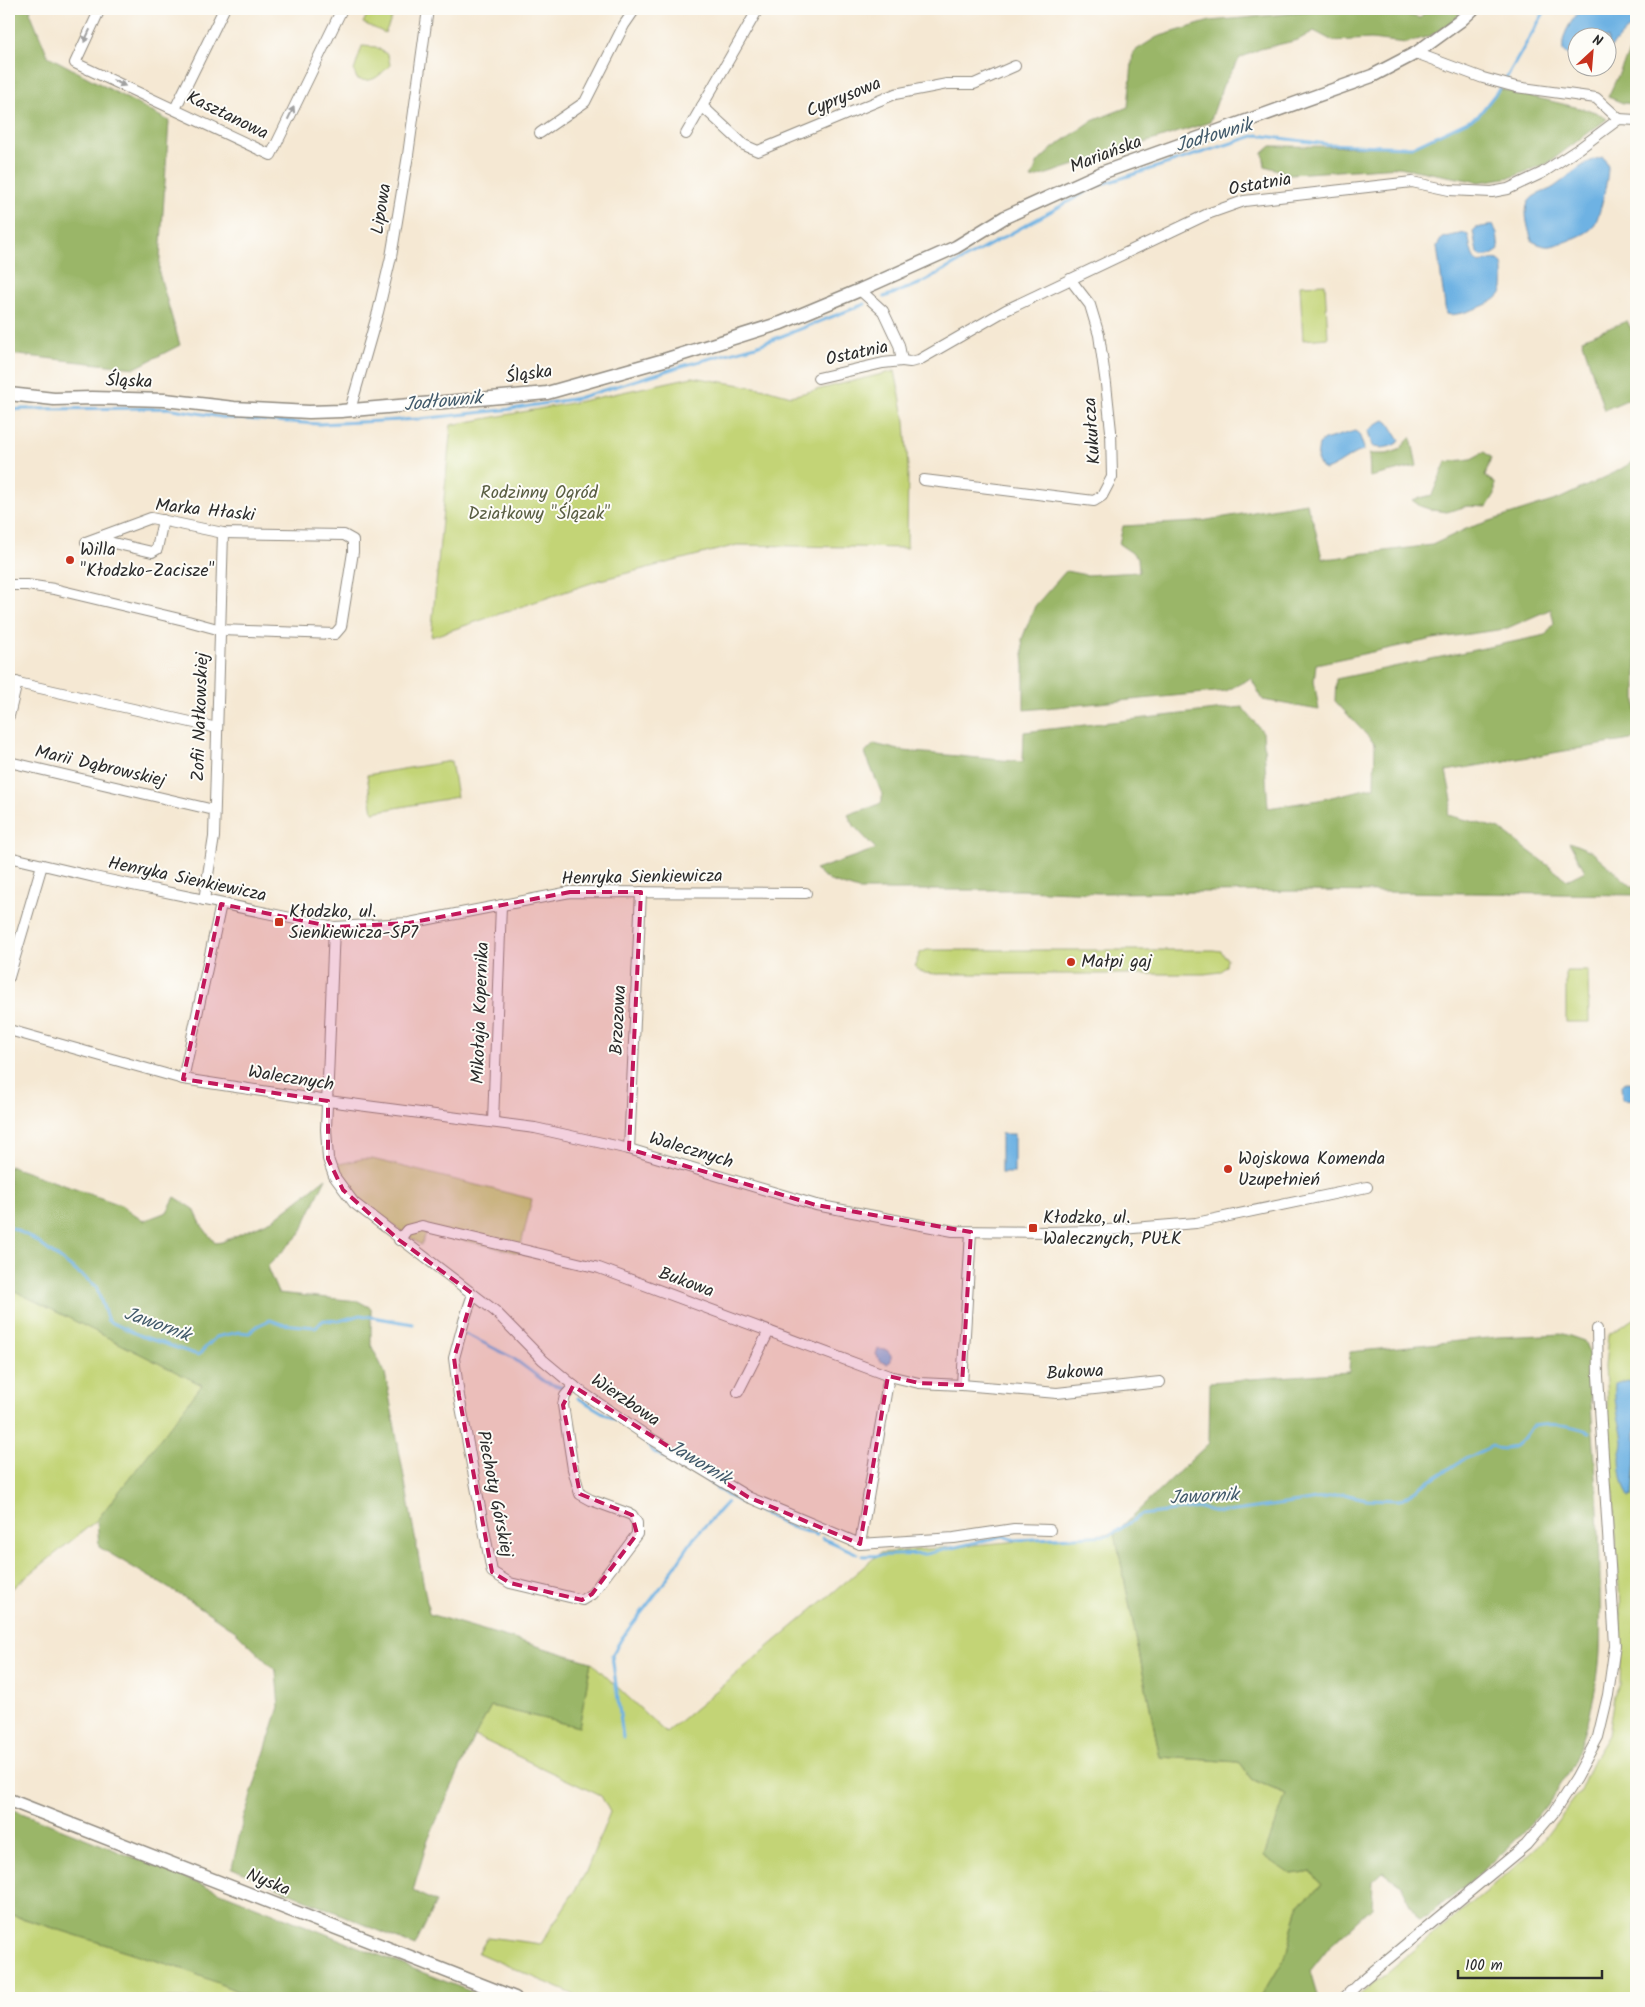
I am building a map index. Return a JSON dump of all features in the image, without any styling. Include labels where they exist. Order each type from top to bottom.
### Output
[{"type":"street","name":"Kasztanowa","points":[[100,9],[75,63],[271,155],[342,9]]},
{"type":"street","points":[[175,109],[224,9]]},
{"type":"street","name":"Lipowa","points":[[350,410],[373,330],[391,257],[408,155],[428,9]]},
{"type":"street","points":[[540,133],[586,102],[624,25],[634,9]]},
{"type":"street","points":[[686,134],[758,9]]},
{"type":"street","name":"Mariańska","points":[[860,290],[956,247],[1005,217],[1104,172],[1372,76],[1416,53],[1460,21],[1473,9]]},
{"type":"street","points":[[1416,53],[1483,78],[1516,87],[1596,98],[1619,119],[1636,120]]},
{"type":"street","name":"Cyprysowa","points":[[702,106],[744,145],[758,151],[895,94],[947,84],[974,84],[1015,66]]},
{"type":"street","name":"Ostatnia","points":[[818,378],[883,363],[919,360],[1006,310],[1210,213],[1244,201],[1412,182],[1449,190],[1492,192],[1508,189],[1542,173],[1619,119]]},
{"type":"street","name":"Kukułcza","points":[[924,480],[1094,501],[1102,496],[1112,477],[1111,431],[1105,374],[1099,335],[1090,305],[1070,279]]},
{"type":"street","name":"Śląska","points":[[9,394],[54,399],[165,400],[234,408],[309,412],[547,393],[664,360],[780,323],[860,290]]},
{"type":"street","name":"Ostatnia","points":[[860,290],[884,311],[899,346],[902,361]]},
{"type":"street","name":"Marka Hłaski","points":[[86,542],[151,518],[223,533],[344,536],[353,540],[353,552],[342,627],[334,634],[221,630]]},
{"type":"street","points":[[106,535],[109,542],[152,552],[157,549],[163,520]]},
{"type":"street","name":"Zofii Nałkowskiej","points":[[204,900],[214,837],[223,533]]},
{"type":"street","points":[[9,585],[27,585],[54,589],[188,620],[221,630]]},
{"type":"street","points":[[9,716],[13,682],[217,728]]},
{"type":"street","name":"Marii Dąbrowskiej","points":[[9,762],[214,810]]},
{"type":"street","name":"Henryka Sienkiewicza","points":[[9,857],[334,927],[409,924],[570,892],[806,893]]},
{"type":"street","points":[[9,977],[42,865]]},
{"type":"street","name":"Brzozowa","points":[[629,1149],[641,892]]},
{"type":"street","points":[[183,1079],[221,904]]},
{"type":"street","name":"Mikołaja Kopernika","points":[[493,1122],[501,905]]},
{"type":"street","name":"Wierzbowa","points":[[334,927],[326,1129],[328,1159],[334,1176],[354,1204],[495,1311],[543,1360],[574,1386],[650,1438],[748,1497],[860,1544]]},
{"type":"street","name":"Walecznych","points":[[9,1030],[183,1079],[328,1101],[534,1128],[629,1149],[816,1205],[935,1228],[971,1232],[1093,1231],[1196,1223],[1367,1187]]},
{"type":"street","name":"Bukowa","points":[[400,1240],[407,1230],[422,1226],[599,1268],[889,1376],[919,1383],[1057,1393],[1160,1382]]},
{"type":"street","points":[[962,1385],[971,1232]]},
{"type":"street","name":"Piechoty Górskiej","points":[[473,1294],[454,1358],[459,1396],[492,1572],[510,1583],[582,1600],[592,1594],[637,1534],[637,1523],[632,1515],[580,1494],[563,1405],[565,1396],[574,1386]]},
{"type":"street","points":[[1344,1998],[1359,1983],[1526,1846],[1554,1812],[1572,1785],[1598,1737],[1608,1695],[1615,1645],[1598,1376],[1597,1329]]},
{"type":"street","points":[[738,1392],[769,1331]]},
{"type":"street","points":[[889,1376],[860,1544],[954,1538],[1014,1529],[1050,1530]]},
{"type":"street","name":"Nyska","points":[[9,1800],[515,1998]]},
{"type":"highlighted area","points":[[570,892],[641,892],[629,1149],[816,1205],[971,1232],[962,1385],[919,1383],[888,1376],[860,1544],[748,1497],[573,1386],[563,1405],[580,1494],[632,1515],[637,1534],[592,1594],[582,1600],[510,1583],[492,1572],[459,1396],[454,1358],[473,1294],[399,1240],[343,1190],[328,1159],[328,1101],[183,1079],[221,904],[334,927],[409,923]]},
{"type":"green space","points":[[9,9],[31,9],[30,12],[48,56],[169,121],[159,273],[180,345],[135,368],[9,354]]},
{"type":"green space","points":[[370,9],[396,9],[385,33],[363,23]]},
{"type":"green space","points":[[1340,9],[1380,11],[1420,18],[1429,9],[1465,9],[1451,23],[1430,36],[1406,43],[1371,39],[1333,41],[1314,31],[1298,40],[1260,49],[1240,58],[1223,85],[1210,122],[1031,179],[1038,162],[1053,148],[1092,121],[1128,107],[1133,52],[1157,37],[1210,21]]},
{"type":"green space","points":[[1636,37],[1636,104],[1623,103],[1608,97]]},
{"type":"green space","points":[[362,46],[376,47],[388,55],[390,65],[376,78],[368,80],[357,79],[354,71]]},
{"type":"green space","points":[[1500,89],[1596,112],[1607,119],[1548,163],[1512,177],[1479,182],[1399,167],[1291,174],[1265,166],[1263,153],[1271,146],[1412,147],[1478,116]]},
{"type":"green space","points":[[1325,284],[1328,338],[1303,340],[1300,285]]},
{"type":"green space","points":[[1627,321],[1634,334],[1636,334],[1636,396],[1604,410],[1582,339]]},
{"type":"green space","name":"Rodzinny Ogród Działkowy \"Ślązak\"","points":[[895,371],[905,421],[908,468],[907,548],[737,545],[600,580],[431,637],[451,425],[577,402],[692,377],[766,389],[791,396]]},
{"type":"green space","points":[[1411,437],[1417,466],[1370,477],[1369,454],[1387,454],[1399,450]]},
{"type":"green space","points":[[1484,452],[1491,457],[1485,476],[1495,483],[1495,494],[1487,507],[1467,506],[1447,512],[1420,506],[1412,500],[1432,495],[1446,462],[1471,459]]},
{"type":"green space","points":[[1636,460],[1636,739],[1446,771],[1452,800],[1448,815],[1500,829],[1567,880],[1585,871],[1569,842],[1591,851],[1636,890],[1636,895],[1305,891],[1099,893],[1021,890],[858,890],[830,881],[815,870],[876,849],[855,827],[848,815],[882,802],[882,794],[865,753],[874,744],[903,751],[1023,762],[1024,732],[1242,707],[1263,732],[1268,808],[1319,800],[1374,787],[1375,744],[1335,701],[1336,679],[1546,635],[1554,623],[1551,609],[1505,629],[1433,639],[1316,664],[1314,681],[1319,710],[1263,700],[1251,678],[1226,691],[1024,710],[1022,639],[1035,606],[1066,571],[1086,575],[1139,572],[1138,557],[1119,544],[1123,526],[1196,522],[1306,503],[1314,524],[1322,558],[1334,558],[1432,545],[1468,528],[1559,499],[1614,473]]},
{"type":"green space","points":[[451,761],[457,797],[373,812],[367,775]]},
{"type":"green space","name":"Małpi gaj","points":[[927,950],[1213,950],[1221,951],[1227,959],[1226,966],[1220,972],[1204,974],[937,974],[925,973],[918,970],[915,965],[920,953]]},
{"type":"green space","points":[[1566,971],[1588,971],[1589,1022],[1566,1022]]},
{"type":"green space","points":[[362,1159],[372,1159],[532,1199],[519,1253],[427,1232],[421,1245],[356,1198],[335,1165]]},
{"type":"green space","points":[[9,1166],[121,1205],[143,1221],[167,1212],[175,1197],[194,1209],[202,1226],[215,1243],[222,1242],[274,1219],[326,1178],[300,1234],[267,1267],[278,1293],[358,1301],[371,1308],[371,1345],[385,1373],[429,1614],[591,1662],[579,1727],[491,1706],[475,1736],[428,1839],[413,1891],[436,1902],[415,1946],[232,1868],[242,1824],[279,1707],[276,1671],[235,1631],[197,1605],[99,1547],[97,1520],[202,1385],[9,1288]]},
{"type":"green space","points":[[9,1288],[203,1385],[97,1520],[9,1591]]},
{"type":"green space","points":[[1636,1317],[1636,1998],[1356,1998],[1501,1879],[1540,1844],[1580,1791],[1594,1758],[1608,1735],[1614,1696],[1620,1683],[1621,1649],[1619,1586],[1605,1367],[1608,1335]]},
{"type":"green space","points":[[1564,1334],[1584,1341],[1590,1354],[1589,1372],[1600,1556],[1599,1666],[1589,1716],[1579,1749],[1565,1778],[1536,1818],[1520,1836],[1484,1870],[1427,1916],[1418,1919],[1401,1885],[1383,1872],[1373,1881],[1372,1907],[1329,1947],[1310,1971],[1318,1998],[1260,1998],[1288,1951],[1299,1904],[1322,1885],[1313,1871],[1291,1874],[1264,1856],[1286,1794],[1251,1779],[1239,1762],[1160,1757],[1115,1533],[1209,1443],[1210,1382],[1349,1372],[1350,1352],[1498,1337]]},
{"type":"green space","points":[[1115,1533],[1160,1757],[1239,1762],[1251,1779],[1286,1794],[1291,1874],[1313,1871],[1323,1885],[1299,1904],[1288,1951],[1260,1998],[582,1998],[478,1953],[488,1937],[541,1944],[585,1874],[610,1812],[601,1796],[475,1736],[491,1706],[579,1727],[591,1662],[666,1733],[880,1553]]},
{"type":"green space","points":[[9,1808],[487,1998],[254,1998],[186,1970],[9,1914]]},
{"type":"green space","points":[[9,1914],[186,1970],[254,1998],[9,1998]]},
{"type":"water","points":[[1581,9],[1636,9],[1636,23],[1618,39],[1618,28],[1568,28],[1568,56],[1563,51],[1563,45],[1567,28]]},
{"type":"water","points":[[1603,157],[1608,167],[1607,180],[1601,207],[1593,227],[1579,236],[1551,246],[1543,246],[1532,241],[1526,217],[1530,200],[1536,195],[1551,189],[1583,165]]},
{"type":"water","points":[[1493,225],[1497,233],[1499,250],[1491,255],[1480,255],[1477,253],[1473,231],[1476,228]]},
{"type":"water","points":[[1464,233],[1468,235],[1472,254],[1479,263],[1494,259],[1501,262],[1503,288],[1499,296],[1482,306],[1451,315],[1446,314],[1437,246],[1442,238]]},
{"type":"water","points":[[1385,420],[1389,423],[1400,441],[1386,447],[1372,446],[1368,431]]},
{"type":"water","points":[[1355,431],[1359,434],[1364,448],[1363,451],[1330,468],[1325,470],[1321,468],[1317,459],[1319,444],[1324,440]]},
{"type":"water","points":[[1626,1082],[1636,1083],[1636,1100],[1622,1099],[1621,1085]]},
{"type":"water","points":[[1001,1134],[1014,1134],[1014,1173],[1001,1173]]},
{"type":"water","points":[[878,1349],[887,1350],[891,1355],[891,1361],[887,1364],[880,1361],[876,1354]]},
{"type":"water","points":[[1628,1381],[1636,1389],[1636,1457],[1633,1497],[1629,1498],[1621,1473],[1620,1457],[1623,1442],[1615,1391],[1615,1384]]},
{"type":"waterway","name":"Jodłownik","points":[[884,297],[919,284],[1097,186],[1257,135],[1326,144],[1412,147],[1478,116],[1503,84],[1546,9]]},
{"type":"waterway","name":"Jodłownik","points":[[9,410],[167,408],[227,418],[319,424],[420,419],[512,409],[578,398],[682,366],[756,346],[865,304]]},
{"type":"waterway","name":"Jawornik","points":[[9,1226],[32,1238],[96,1286],[108,1321],[141,1336],[198,1355],[216,1337],[239,1332],[249,1333],[259,1325],[270,1320],[281,1324],[315,1327],[324,1320],[339,1321],[360,1315],[413,1324]]},
{"type":"waterway","name":"Jawornik","points":[[466,1334],[513,1358],[545,1382],[564,1388]]},
{"type":"waterway","name":"Jawornik","points":[[578,1398],[617,1421]]},
{"type":"waterway","name":"Jawornik","points":[[863,1556],[926,1554],[1003,1536],[1015,1540],[1111,1535],[1141,1515],[1200,1508],[1220,1513],[1344,1494],[1366,1499],[1400,1500],[1461,1461],[1492,1446],[1505,1449],[1511,1448],[1520,1442],[1532,1426],[1561,1425],[1590,1432]]},
{"type":"waterway","name":"Jawornik","points":[[640,1437],[648,1444],[652,1451],[701,1476],[728,1496],[791,1527],[817,1535]]},
{"type":"waterway","points":[[623,1737],[612,1655],[622,1638],[661,1587],[694,1538],[727,1502]]},
{"type":"waterway","name":"Jawornik","points":[[822,1538],[858,1554]]},
{"type":"place","name":"Willa \"Kłodzko-Zacisze\"","points":[[70,560]]},
{"type":"place","name":"Kłodzko, ul. Sienkiewicza-SP7","points":[[279,922]]},
{"type":"place","name":"Małpi gaj","points":[[1071,962]]},
{"type":"place","name":"Wojskowa Komenda Uzupełnień","points":[[1228,1169]]},
{"type":"place","name":"Kłodzko, ul. Walecznych, PUŁK","points":[[1033,1228]]}]
